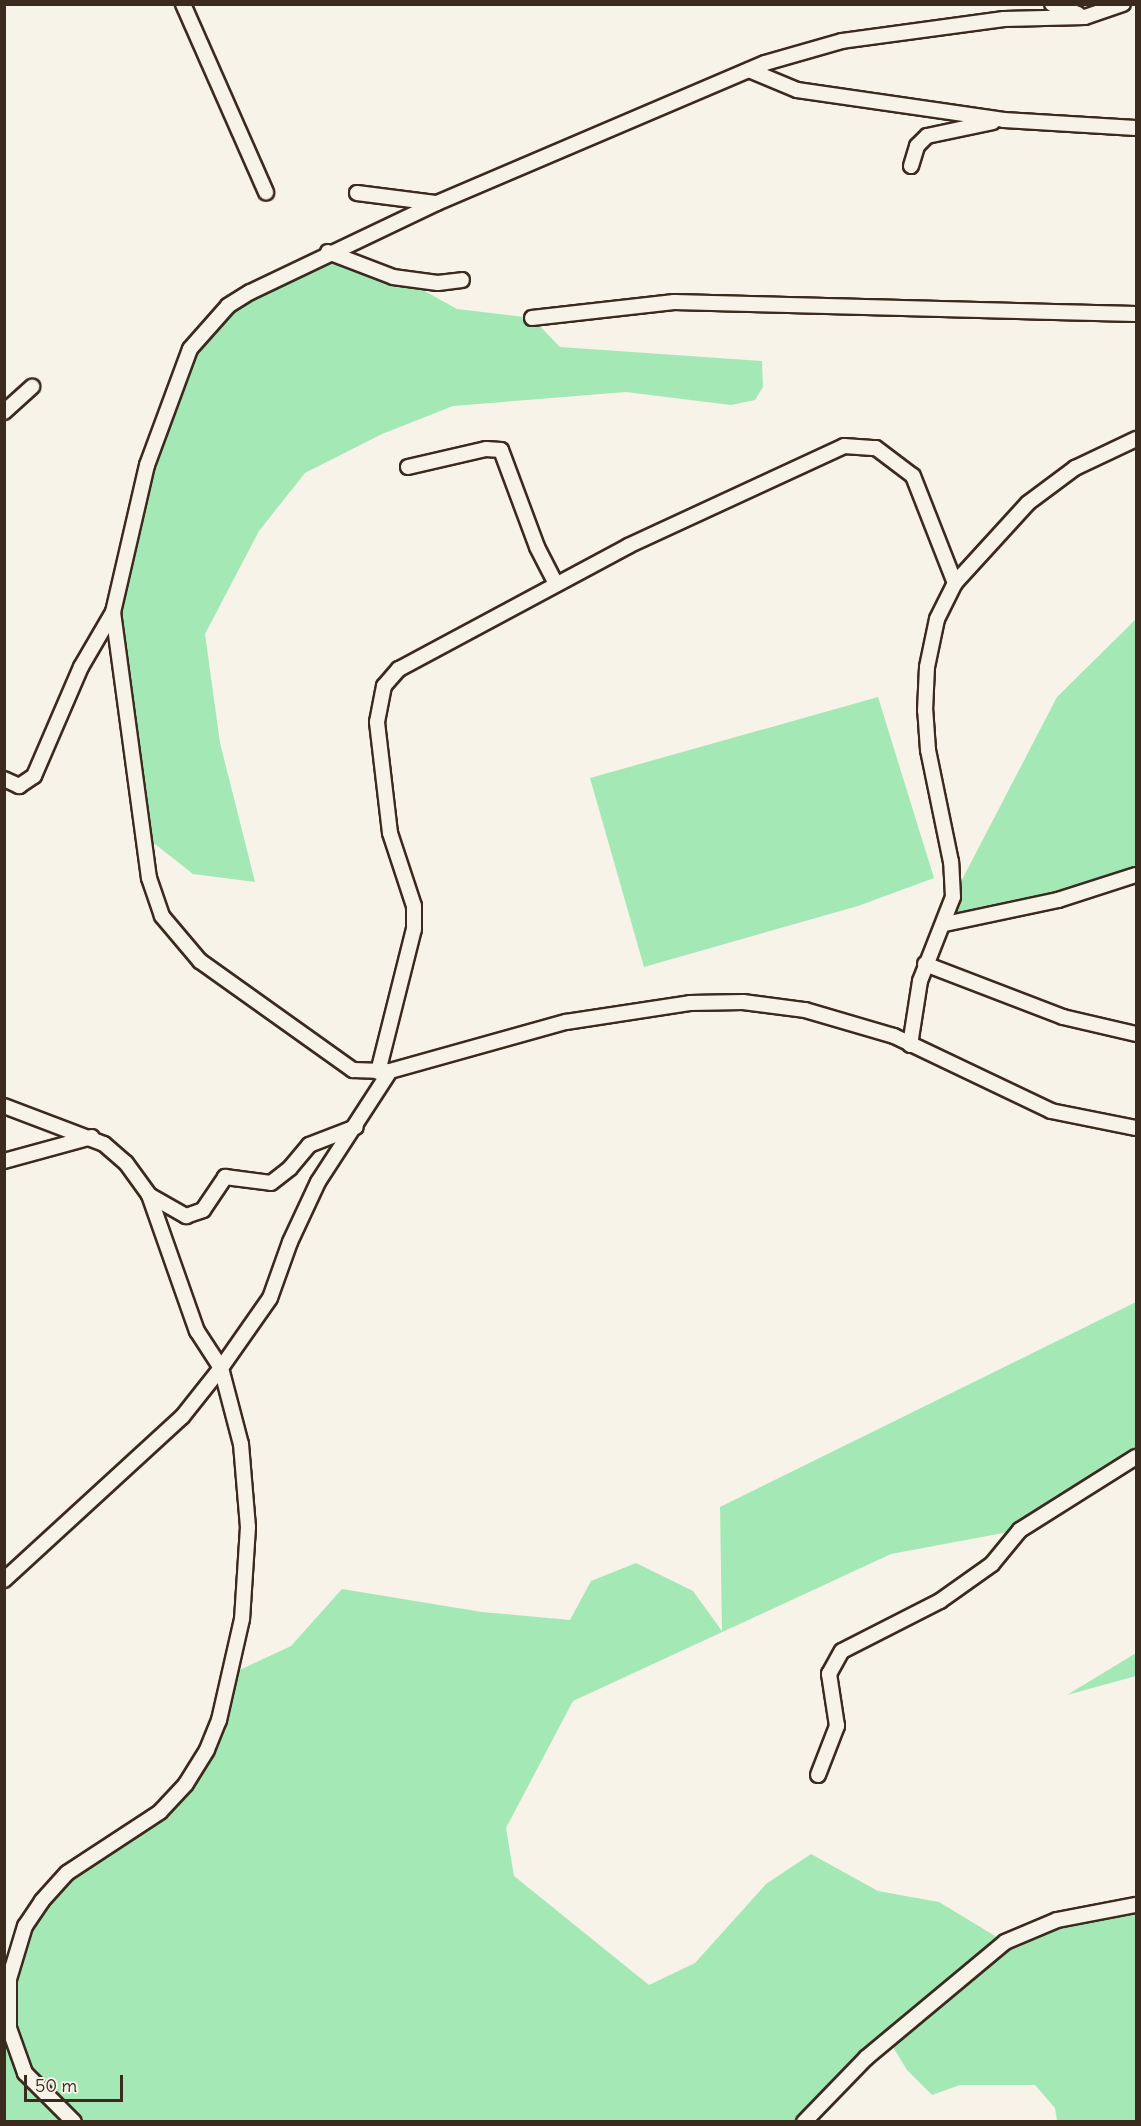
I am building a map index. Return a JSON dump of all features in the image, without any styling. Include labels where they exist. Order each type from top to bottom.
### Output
[{"type":"street","points":[[183,4],[266,192]]},
{"type":"street","points":[[1052,4],[1085,17]]},
{"type":"street","points":[[4,779],[19,786],[34,776],[81,667],[112,612],[147,465],[190,348],[228,306],[328,252],[749,70],[842,40],[1004,19],[1085,17],[1123,4]]},
{"type":"street","points":[[749,70],[797,90],[1004,120],[1137,128]]},
{"type":"street","points":[[911,166],[917,146],[927,135],[1004,120]]},
{"type":"street","points":[[357,193],[437,203]]},
{"type":"street","points":[[328,252],[393,277],[438,283],[462,280]]},
{"type":"street","points":[[532,318],[674,302],[1137,314]]},
{"type":"street","points":[[4,412],[32,387]]},
{"type":"street","points":[[910,1045],[925,964],[945,924],[953,897],[951,862],[928,750],[925,711],[927,667],[937,619],[955,583],[1028,503],[1075,468],[1137,439]]},
{"type":"street","points":[[4,1580],[182,1417],[221,1368],[270,1298],[290,1242],[318,1182],[356,1127],[384,1071],[414,917],[414,906],[390,833],[377,722],[379,700],[399,669],[556,584],[844,446],[876,448],[913,476],[955,583]]},
{"type":"street","points":[[408,467],[486,449],[501,450],[537,547],[556,584]]},
{"type":"street","points":[[112,612],[150,878],[162,916],[200,961],[332,1058],[353,1070],[384,1071],[566,1022],[690,1003],[743,1002],[805,1010],[894,1036],[1051,1112],[1137,1128]]},
{"type":"street","points":[[945,924],[1058,900],[1137,875]]},
{"type":"street","points":[[925,964],[1063,1017],[1137,1034]]},
{"type":"street","points":[[4,1106],[92,1137],[126,1163],[149,1195],[197,1331],[221,1368],[241,1444],[248,1527],[242,1619],[219,1720],[207,1750],[186,1784],[160,1812],[67,1873],[42,1901],[25,1926],[9,1980],[9,2028],[25,2073],[74,2121]]},
{"type":"street","points":[[149,1195],[186,1216],[203,1210],[225,1177],[271,1183],[290,1168],[309,1145],[356,1127]]},
{"type":"street","points":[[4,1161],[92,1137]]},
{"type":"street","points":[[818,1775],[837,1726],[829,1674],[842,1651],[940,1601],[992,1564],[1020,1530],[1137,1457]]},
{"type":"street","points":[[804,2121],[866,2058],[1005,1942],[1058,1920],[1137,1905]]},
{"type":"green space","points":[[325,249],[401,278],[457,309],[532,318],[560,347],[762,361],[763,387],[755,400],[731,405],[626,392],[453,406],[382,434],[305,473],[259,531],[205,634],[220,743],[255,882],[193,874],[141,833],[109,621],[123,545],[203,325]]},
{"type":"green space","points":[[1136,619],[1136,875],[945,924],[953,897],[1057,697]]},
{"type":"green space","points":[[878,697],[934,878],[858,906],[644,967],[590,778]]},
{"type":"green space","points":[[1136,1302],[1136,1457],[1020,1530],[891,1554],[573,1701],[506,1828],[514,1876],[649,1985],[695,1963],[766,1884],[811,1854],[878,1891],[939,1902],[1005,1942],[1057,1920],[1136,1905],[1136,2121],[1057,2121],[1055,2108],[1035,2085],[960,2085],[932,2095],[907,2070],[888,2039],[804,2121],[5,2122],[4,2028],[9,1979],[25,1926],[67,1873],[160,1812],[207,1750],[229,1675],[291,1646],[342,1589],[482,1612],[570,1620],[591,1581],[636,1563],[693,1591],[722,1631],[720,1507]]},
{"type":"green space","points":[[1136,1653],[1136,1676],[1067,1695]]}]
